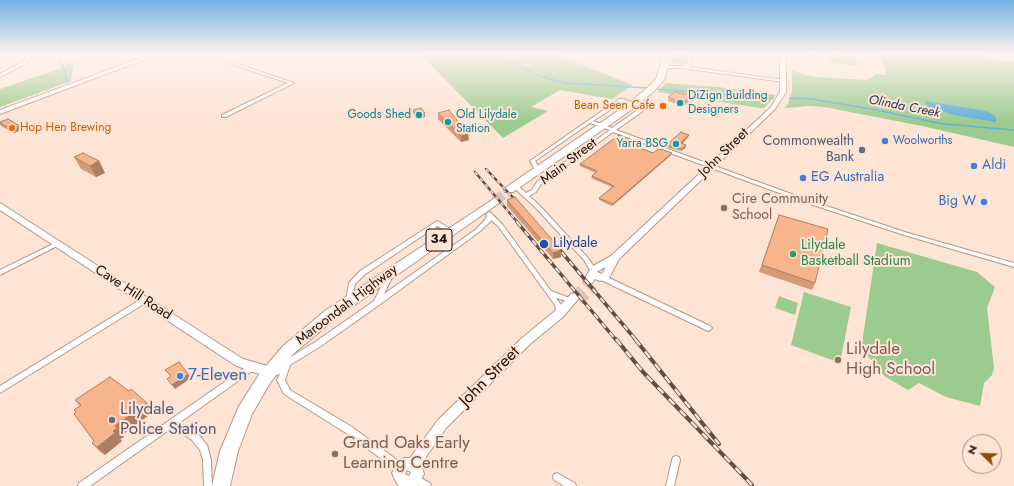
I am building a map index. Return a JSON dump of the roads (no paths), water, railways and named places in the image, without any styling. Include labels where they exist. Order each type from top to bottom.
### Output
[{"type":"highway","points":[[512,188],[633,107],[660,80],[661,77]]},
{"type":"highway","name":"Maroondah Highway","points":[[221,486],[233,440],[245,411],[271,371],[288,350],[349,301],[451,231],[490,208]]},
{"type":"main road","points":[[0,111],[91,77]]},
{"type":"main road","points":[[0,111],[94,77]]},
{"type":"main road","points":[[784,77],[784,81]]},
{"type":"main road","name":"John Street","points":[[593,276],[769,112],[781,96],[784,81]]},
{"type":"main road","name":"Cave Hill Road","points":[[0,206],[239,362],[252,367],[271,371]]},
{"type":"main road","name":"John Street","points":[[593,276],[605,275],[614,258]]},
{"type":"main road","points":[[593,276],[602,268],[605,275]]},
{"type":"main road","name":"John Street","points":[[407,466],[442,424],[526,341],[559,314],[567,311],[576,299]]},
{"type":"main road","points":[[406,482],[398,474],[407,466]]},
{"type":"street","points":[[224,116],[292,83],[273,77]]},
{"type":"street","points":[[753,77],[784,81]]},
{"type":"street","name":"Main Street","points":[[526,196],[534,192],[539,183],[613,130],[633,107],[621,100],[532,161],[538,171]]},
{"type":"street","points":[[591,122],[848,217],[1014,265]]},
{"type":"street","points":[[512,188],[526,196],[586,259],[593,276]]},
{"type":"street","points":[[490,208],[500,225],[560,307],[559,314]]},
{"type":"street","points":[[257,391],[289,362],[377,303],[482,227],[488,221],[490,208]]},
{"type":"street","points":[[349,301],[351,286],[358,276],[437,223],[451,231]]},
{"type":"street","points":[[431,227],[437,231],[438,240]]},
{"type":"street","points":[[0,273],[57,244]]},
{"type":"street","points":[[377,303],[392,272]]},
{"type":"street","points":[[605,275],[624,287],[708,328]]},
{"type":"street","points":[[549,293],[567,299],[576,299]]},
{"type":"street","points":[[0,390],[144,300]]},
{"type":"street","points":[[302,338],[282,377],[283,387],[290,395],[407,466]]},
{"type":"street","points":[[82,486],[252,367]]},
{"type":"street","points":[[173,422],[195,437],[204,448],[207,460],[208,486]]},
{"type":"street","points":[[670,486],[676,460]]},
{"type":"street","points":[[557,477],[572,486]]},
{"type":"street","points":[[406,482],[427,486]]},
{"type":"water","points":[[924,101],[987,111],[996,117],[996,122],[954,115],[928,106]]},
{"type":"waterway","points":[[66,77],[67,82]]},
{"type":"waterway","name":"Olinda Creek","points":[[543,77],[565,83],[648,88]]},
{"type":"waterway","name":"Olinda Creek","points":[[655,89],[773,98]]},
{"type":"waterway","name":"Olinda Creek","points":[[790,98],[811,99],[877,110],[943,124],[1014,130]]},
{"type":"tunnel","points":[[495,201],[509,190]]},
{"type":"tunnel","points":[[575,297],[589,281]]},
{"type":"tunnel","points":[[579,301],[594,286]]},
{"type":"railway","points":[[486,169],[521,206]]},
{"type":"railway","points":[[475,172],[518,223]]},
{"type":"railway","points":[[517,222],[616,340]]},
{"type":"railway","points":[[554,243],[636,340]]},
{"type":"railway","points":[[616,339],[643,372],[752,485]]},
{"type":"railway","points":[[635,339],[719,444]]},
{"type":"place","name":"DiZign Building Designers","points":[[680,103]]},
{"type":"place","name":"Bean Seen Cafe","points":[[663,106]]},
{"type":"place","name":"Goods Shed","points":[[419,115]]},
{"type":"place","name":"Old Lilydale Station","points":[[448,122]]},
{"type":"place","name":"Hop Hen Brewing","points":[[12,128]]},
{"type":"place","name":"Woolworths","points":[[885,141]]},
{"type":"place","name":"Yarra BSG","points":[[676,144]]},
{"type":"place","name":"Commonwealth Bank","points":[[862,150]]},
{"type":"place","name":"Aldi","points":[[974,166]]},
{"type":"place","name":"EG Australia","points":[[803,178]]},
{"type":"place","name":"Big W","points":[[984,202]]},
{"type":"place","name":"Cire Community School","points":[[724,208]]},
{"type":"place","name":"Lilydale","points":[[544,244]]},
{"type":"place","name":"Lilydale Basketball Stadium","points":[[793,254]]},
{"type":"place","name":"Lilydale High School","points":[[838,360]]},
{"type":"place","name":"7-Eleven","points":[[180,376]]},
{"type":"place","name":"Lilydale Police Station","points":[[112,420]]},
{"type":"place","name":"Grand Oaks Early Learning Centre","points":[[335,454]]}]
